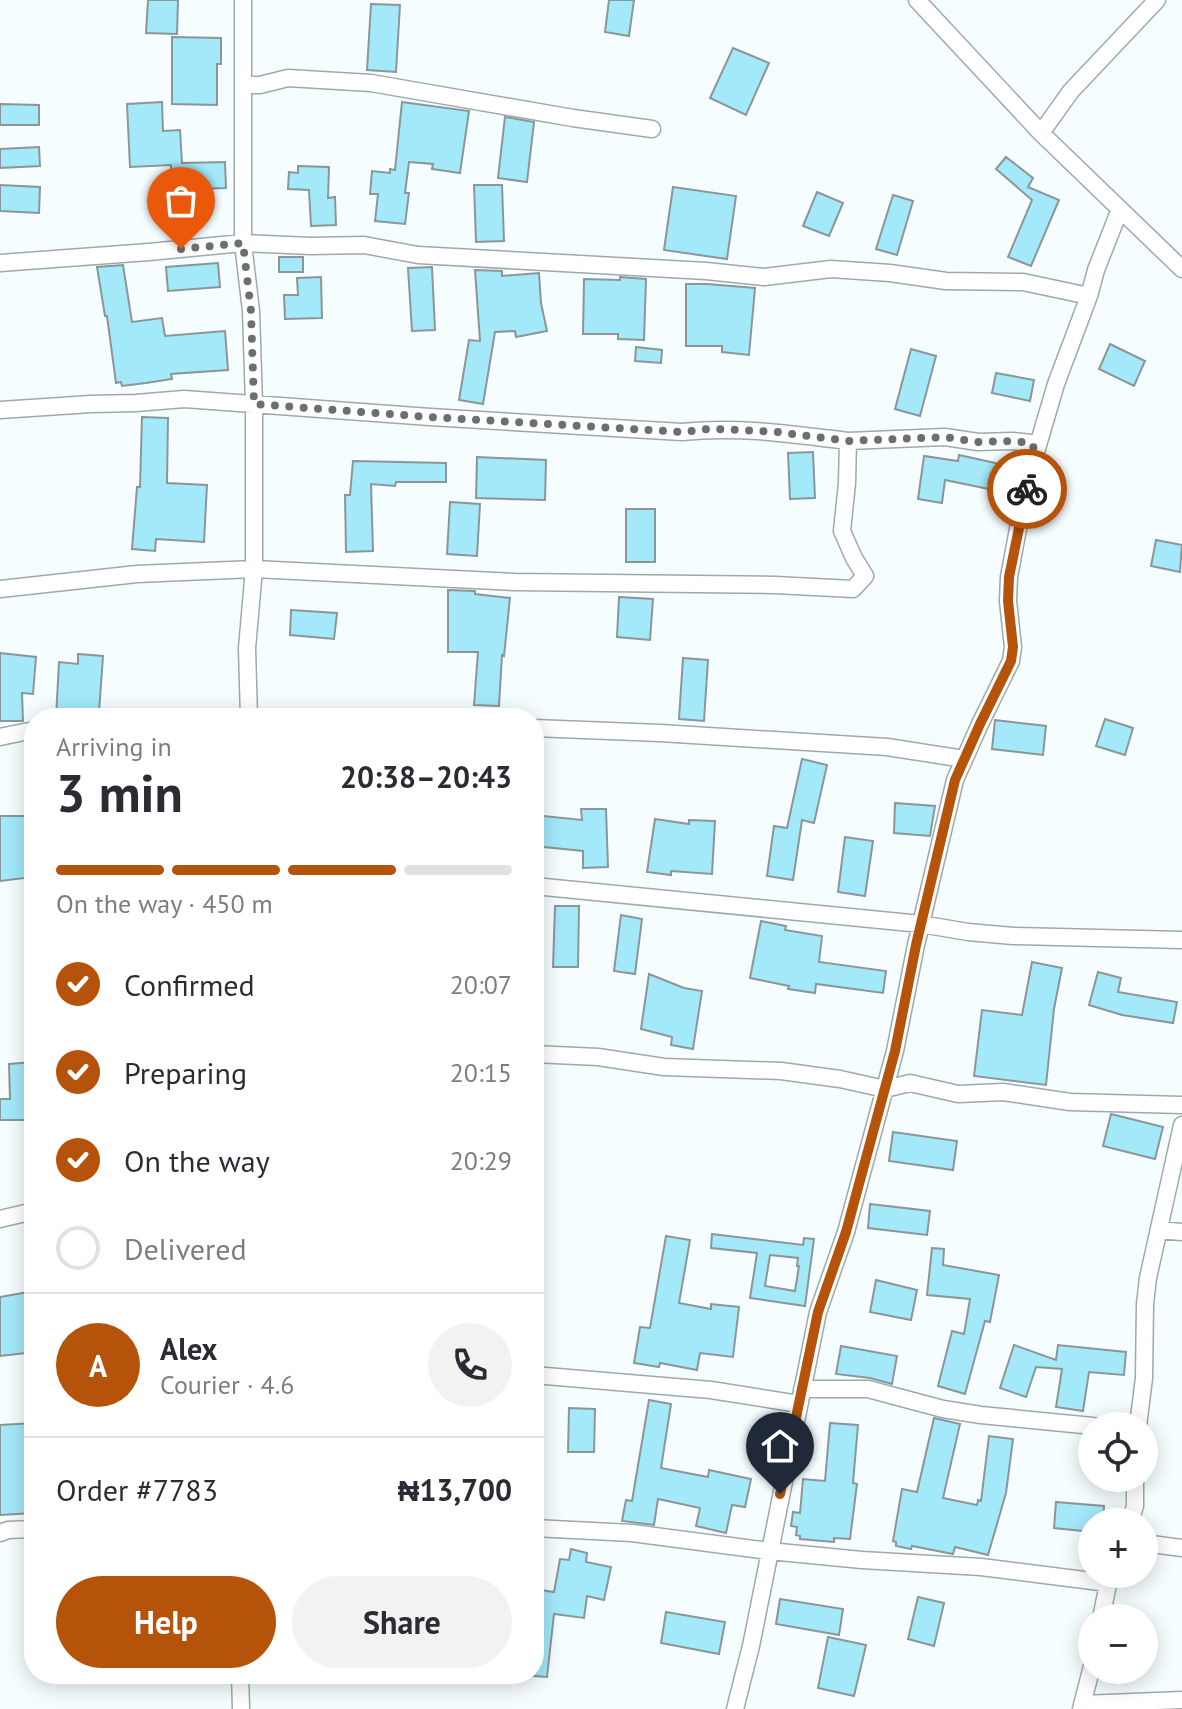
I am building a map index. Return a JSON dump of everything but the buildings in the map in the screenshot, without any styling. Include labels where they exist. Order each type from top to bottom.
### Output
[{"type":"street","points":[[243,0],[243,243],[251,311],[254,404],[254,569],[247,648],[249,708]]},
{"type":"street","points":[[917,0],[1041,133],[1182,269]]},
{"type":"street","points":[[1041,133],[1071,91],[1157,0]]},
{"type":"street","points":[[243,85],[260,85],[288,78],[371,83],[652,129]]},
{"type":"street","points":[[735,1709],[751,1646],[818,1312],[846,1232],[895,1051],[955,780],[1011,661],[1009,577],[1036,452],[1056,384],[1120,209]]},
{"type":"street","points":[[0,263],[243,243],[364,245],[418,255],[764,277],[831,269],[946,281],[1023,282],[1089,296]]},
{"type":"street","points":[[0,410],[184,399],[682,432],[709,429],[777,432],[848,441],[945,437],[978,442],[1013,441],[1031,443],[1036,452]]},
{"type":"street","points":[[0,589],[137,574],[254,569],[515,582],[853,589],[865,576],[842,531],[848,441]]},
{"type":"street","points":[[544,728],[887,747],[964,759]]},
{"type":"street","points":[[0,737],[24,732]]},
{"type":"street","points":[[544,887],[1013,936],[1182,940]]},
{"type":"street","points":[[544,1054],[598,1057],[664,1067],[781,1071],[885,1089],[910,1083],[958,1094],[1003,1092],[1070,1102],[1182,1105]]},
{"type":"street","points":[[1140,1412],[1148,1278],[1182,1125]]},
{"type":"street","points":[[0,1219],[24,1213]]},
{"type":"street","points":[[1159,1230],[1182,1232]]},
{"type":"street","points":[[544,1376],[801,1397],[868,1389],[956,1411],[1078,1424]]},
{"type":"street","points":[[0,1533],[24,1529]]},
{"type":"street","points":[[544,1529],[632,1533],[862,1560],[1078,1575]]},
{"type":"street","points":[[1158,1545],[1182,1548]]},
{"type":"street","points":[[240,1684],[241,1709]]},
{"type":"street","points":[[1088,1684],[1082,1706],[1182,1700]]},
{"type":"way so far","points":[[181,249],[243,243],[251,311],[254,404],[682,432],[709,429],[777,432],[848,441],[945,437],[978,442],[1013,441],[1031,443],[1036,452],[1027,489]]},
{"type":"route","points":[[780,1494],[818,1312],[846,1232],[895,1051],[916,945],[955,780],[1011,661],[1009,577],[1027,489]]}]
